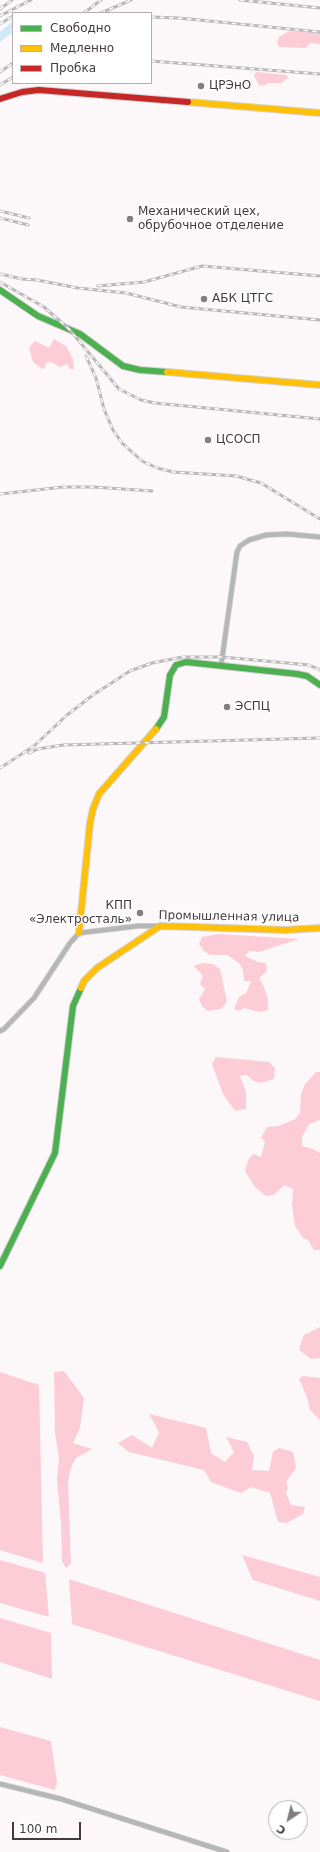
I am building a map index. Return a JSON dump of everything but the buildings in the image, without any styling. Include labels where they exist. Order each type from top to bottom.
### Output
[{"type":"street","points":[[0,99],[22,92],[39,90],[320,113]]},
{"type":"street","points":[[0,290],[38,316],[80,334],[123,366],[140,370],[320,385]]},
{"type":"street","points":[[221,666],[237,552],[240,546],[249,540],[266,535],[287,534],[320,537]]},
{"type":"street","points":[[0,1031],[4,1029],[34,998],[70,943],[79,934],[92,809],[99,794],[158,727],[164,717],[170,675],[176,665],[186,662],[297,674],[307,676],[320,685]]},
{"type":"street","name":"Промышленная улица","points":[[79,934],[138,926],[286,930],[320,928]]},
{"type":"street","points":[[0,1266],[54,1152],[72,1006],[80,988],[84,981],[97,968],[160,926]]},
{"type":"street","points":[[0,1784],[61,1799],[227,1852]]},
{"type":"shaded area","points":[[289,31],[320,32],[320,44],[310,43],[306,48],[279,47],[277,43],[279,37]]},
{"type":"shaded area","points":[[256,72],[287,75],[288,78],[281,83],[268,83],[264,86],[259,85],[254,76]]},
{"type":"shaded area","points":[[54,339],[66,346],[73,359],[74,369],[70,369],[67,364],[60,367],[51,362],[46,363],[45,368],[42,369],[33,362],[29,348],[32,344],[35,341],[49,348]]},
{"type":"shaded area","points":[[219,934],[299,939],[259,952],[249,951],[245,956],[258,962],[266,963],[267,971],[259,978],[268,999],[268,1010],[259,1012],[244,1008],[239,1011],[234,1009],[239,997],[246,993],[251,981],[244,981],[243,970],[239,963],[227,955],[210,955],[204,951],[199,944],[202,937]]},
{"type":"shaded area","points":[[202,963],[213,964],[220,969],[227,1002],[221,1009],[208,1011],[202,1006],[199,999],[205,989],[200,984],[203,976],[194,966]]},
{"type":"shaded area","points":[[216,1057],[269,1062],[275,1068],[274,1079],[261,1083],[254,1081],[247,1075],[240,1076],[246,1092],[246,1109],[235,1111],[223,1094],[212,1064]]},
{"type":"shaded area","points":[[316,1072],[320,1072],[320,1120],[309,1124],[302,1137],[302,1146],[320,1153],[320,1250],[314,1250],[308,1240],[303,1238],[295,1226],[292,1205],[293,1189],[284,1185],[274,1195],[266,1196],[255,1187],[245,1171],[249,1158],[254,1154],[261,1157],[265,1141],[261,1138],[267,1127],[279,1126],[295,1119],[300,1113],[301,1094],[305,1084]]},
{"type":"shaded area","points":[[320,1327],[320,1358],[311,1359],[299,1350],[301,1342],[304,1335]]},
{"type":"shaded area","points":[[64,1371],[84,1398],[80,1428],[73,1443],[92,1449],[76,1458],[71,1467],[68,1483],[71,1563],[66,1568],[62,1561],[61,1523],[57,1480],[59,1458],[55,1433],[54,1372]]},
{"type":"shaded area","points":[[0,1372],[39,1385],[43,1563],[0,1550]]},
{"type":"shaded area","points":[[303,1376],[320,1378],[320,1420],[310,1410],[307,1397],[299,1379]]},
{"type":"shaded area","points":[[149,1414],[206,1428],[211,1453],[225,1462],[234,1452],[226,1437],[247,1442],[254,1456],[252,1470],[269,1471],[273,1452],[279,1448],[293,1452],[296,1468],[286,1482],[288,1488],[286,1493],[291,1505],[305,1507],[303,1514],[287,1523],[278,1522],[270,1493],[251,1487],[241,1493],[211,1482],[204,1470],[129,1452],[118,1443],[132,1435],[152,1448],[159,1432]]},
{"type":"shaded area","points":[[242,1555],[320,1577],[320,1601],[253,1580]]},
{"type":"shaded area","points":[[0,1560],[45,1573],[49,1617],[0,1603]]},
{"type":"shaded area","points":[[69,1579],[320,1660],[320,1701],[72,1624]]},
{"type":"shaded area","points":[[0,1618],[51,1633],[52,1679],[0,1662]]},
{"type":"shaded area","points":[[0,1727],[51,1741],[57,1782],[55,1790],[0,1775]]},
{"type":"water","points":[[12,22],[12,33],[0,42],[0,32]]},
{"type":"railway","points":[[0,9],[12,0]]},
{"type":"railway","points":[[0,16],[31,0]]},
{"type":"railway","points":[[85,12],[101,0]]},
{"type":"railway","points":[[103,12],[131,0]]},
{"type":"railway","points":[[240,0],[320,8]]},
{"type":"railway","points":[[0,24],[12,17]]},
{"type":"railway","points":[[152,17],[179,18],[320,32]]},
{"type":"railway","points":[[152,61],[320,74]]},
{"type":"railway","points":[[0,72],[12,64]]},
{"type":"railway","points":[[0,85],[12,78]]},
{"type":"railway","points":[[0,211],[29,218]]},
{"type":"railway","points":[[0,218],[28,225]]},
{"type":"railway","points":[[98,286],[144,282],[202,266],[320,276]]},
{"type":"railway","points":[[0,274],[78,288],[126,293],[181,307],[320,320]]},
{"type":"railway","points":[[0,282],[44,307],[69,329],[119,389],[141,400],[155,403],[320,419]]},
{"type":"railway","points":[[86,356],[96,378],[104,409],[113,430],[122,443],[142,461],[157,468],[173,472],[236,476],[261,483],[320,519]]},
{"type":"railway","points":[[0,494],[63,487],[93,487],[152,491]]},
{"type":"railway","points":[[0,768],[34,746],[67,715],[93,695],[130,671],[152,663],[183,657],[222,657],[309,665],[320,670]]},
{"type":"railway","points":[[29,753],[38,749],[63,745],[320,738]]},
{"type":"traffic: fast","points":[[0,290],[38,316],[80,334],[123,366],[140,370],[167,372]]},
{"type":"traffic: fast","points":[[156,729],[164,717],[170,675],[176,665],[186,662],[297,674],[307,676],[320,685]]},
{"type":"traffic: fast","points":[[0,1266],[55,1153],[73,1006],[81,988]]},
{"type":"traffic: slow","points":[[188,102],[320,113]]},
{"type":"traffic: slow","points":[[167,372],[320,385]]},
{"type":"traffic: slow","points":[[79,933],[90,823],[93,809],[99,794],[156,729]]},
{"type":"traffic: slow","points":[[81,988],[84,981],[97,968],[160,926],[286,930],[320,928]]},
{"type":"traffic: jam","points":[[0,99],[22,92],[39,90],[188,102]]},
{"type":"place","name":"ЦРЭнО","points":[[201,86]]},
{"type":"place","name":"Механический цех, обрубочное отделение","points":[[130,219]]},
{"type":"place","name":"АБК ЦТГС","points":[[204,299]]},
{"type":"place","name":"ЦСОСП","points":[[208,440]]},
{"type":"place","name":"ЭСПЦ","points":[[227,707]]},
{"type":"place","name":"КПП «Электросталь»","points":[[140,913]]}]
